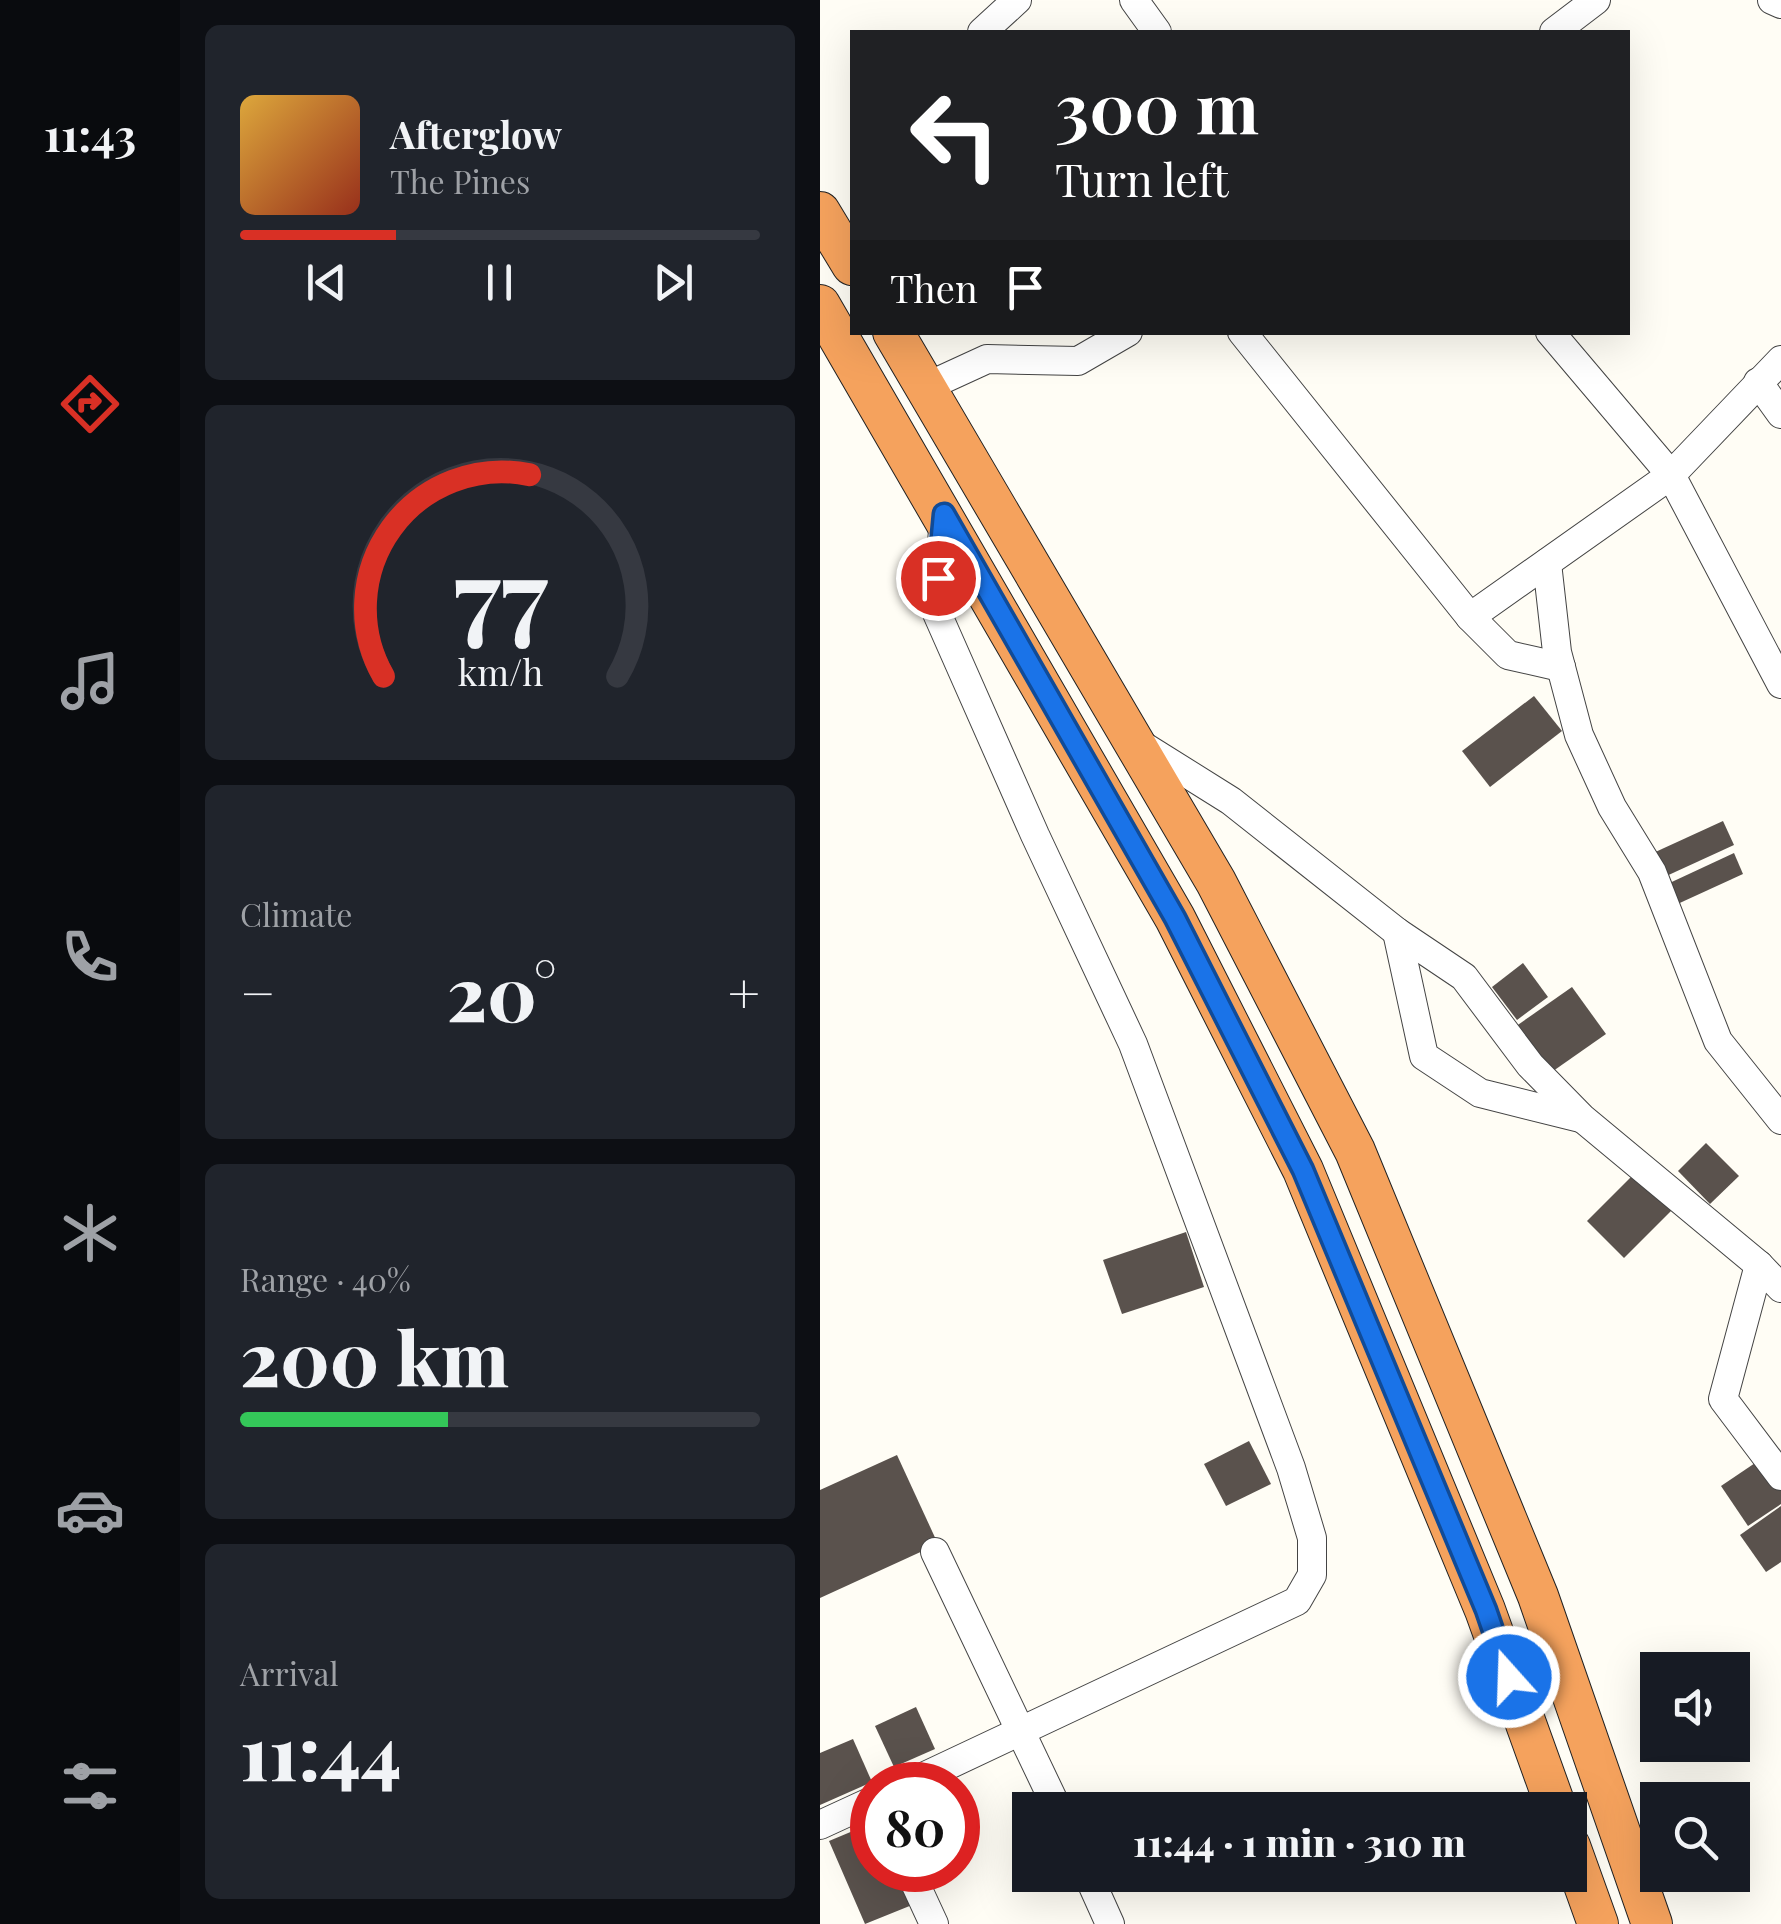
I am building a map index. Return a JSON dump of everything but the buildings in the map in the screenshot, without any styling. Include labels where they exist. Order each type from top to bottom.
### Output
[{"type":"highway","points":[[820,212],[850,263]]},
{"type":"highway","points":[[820,305],[1175,918],[1303,1170],[1486,1610],[1551,1792]]},
{"type":"highway","points":[[895,335],[1216,882],[1355,1151],[1538,1596],[1652,1924]]},
{"type":"highway","points":[[1587,1892],[1598,1924]]},
{"type":"street","points":[[989,29],[1017,0]]},
{"type":"street","points":[[1134,0],[1156,30]]},
{"type":"street","points":[[1557,30],[1596,0]]},
{"type":"street","points":[[1772,0],[1781,4]]},
{"type":"street","points":[[987,359],[1001,335]]},
{"type":"street","points":[[926,387],[987,359],[1078,361],[1123,335]]},
{"type":"street","points":[[1244,335],[1470,617],[1508,655],[1561,668]]},
{"type":"street","points":[[1553,335],[1671,475],[1781,684]]},
{"type":"street","points":[[1470,617],[1671,475],[1781,360]]},
{"type":"street","points":[[1758,382],[1781,414]]},
{"type":"street","points":[[944,514],[936,610],[1133,1044],[1291,1468],[1312,1538],[1312,1575],[1297,1601],[954,1762]]},
{"type":"street","points":[[1547,563],[1561,668],[1579,735],[1612,806],[1652,872],[1718,1040],[1781,1120]]},
{"type":"street","points":[[1130,738],[1231,801],[1397,932],[1464,977],[1530,1065],[1582,1118],[1758,1264],[1781,1288]]},
{"type":"street","points":[[1397,932],[1424,1056],[1480,1093],[1582,1118]]},
{"type":"street","points":[[1758,1264],[1723,1399],[1781,1476]]},
{"type":"street","points":[[935,1552],[1050,1792]]},
{"type":"street","points":[[820,1825],[850,1811]]},
{"type":"street","points":[[919,1892],[934,1924]]},
{"type":"street","points":[[1096,1892],[1110,1924]]},
{"type":"route","points":[[938,578],[944,514],[1175,918],[1303,1170],[1486,1610],[1509,1677]]}]
